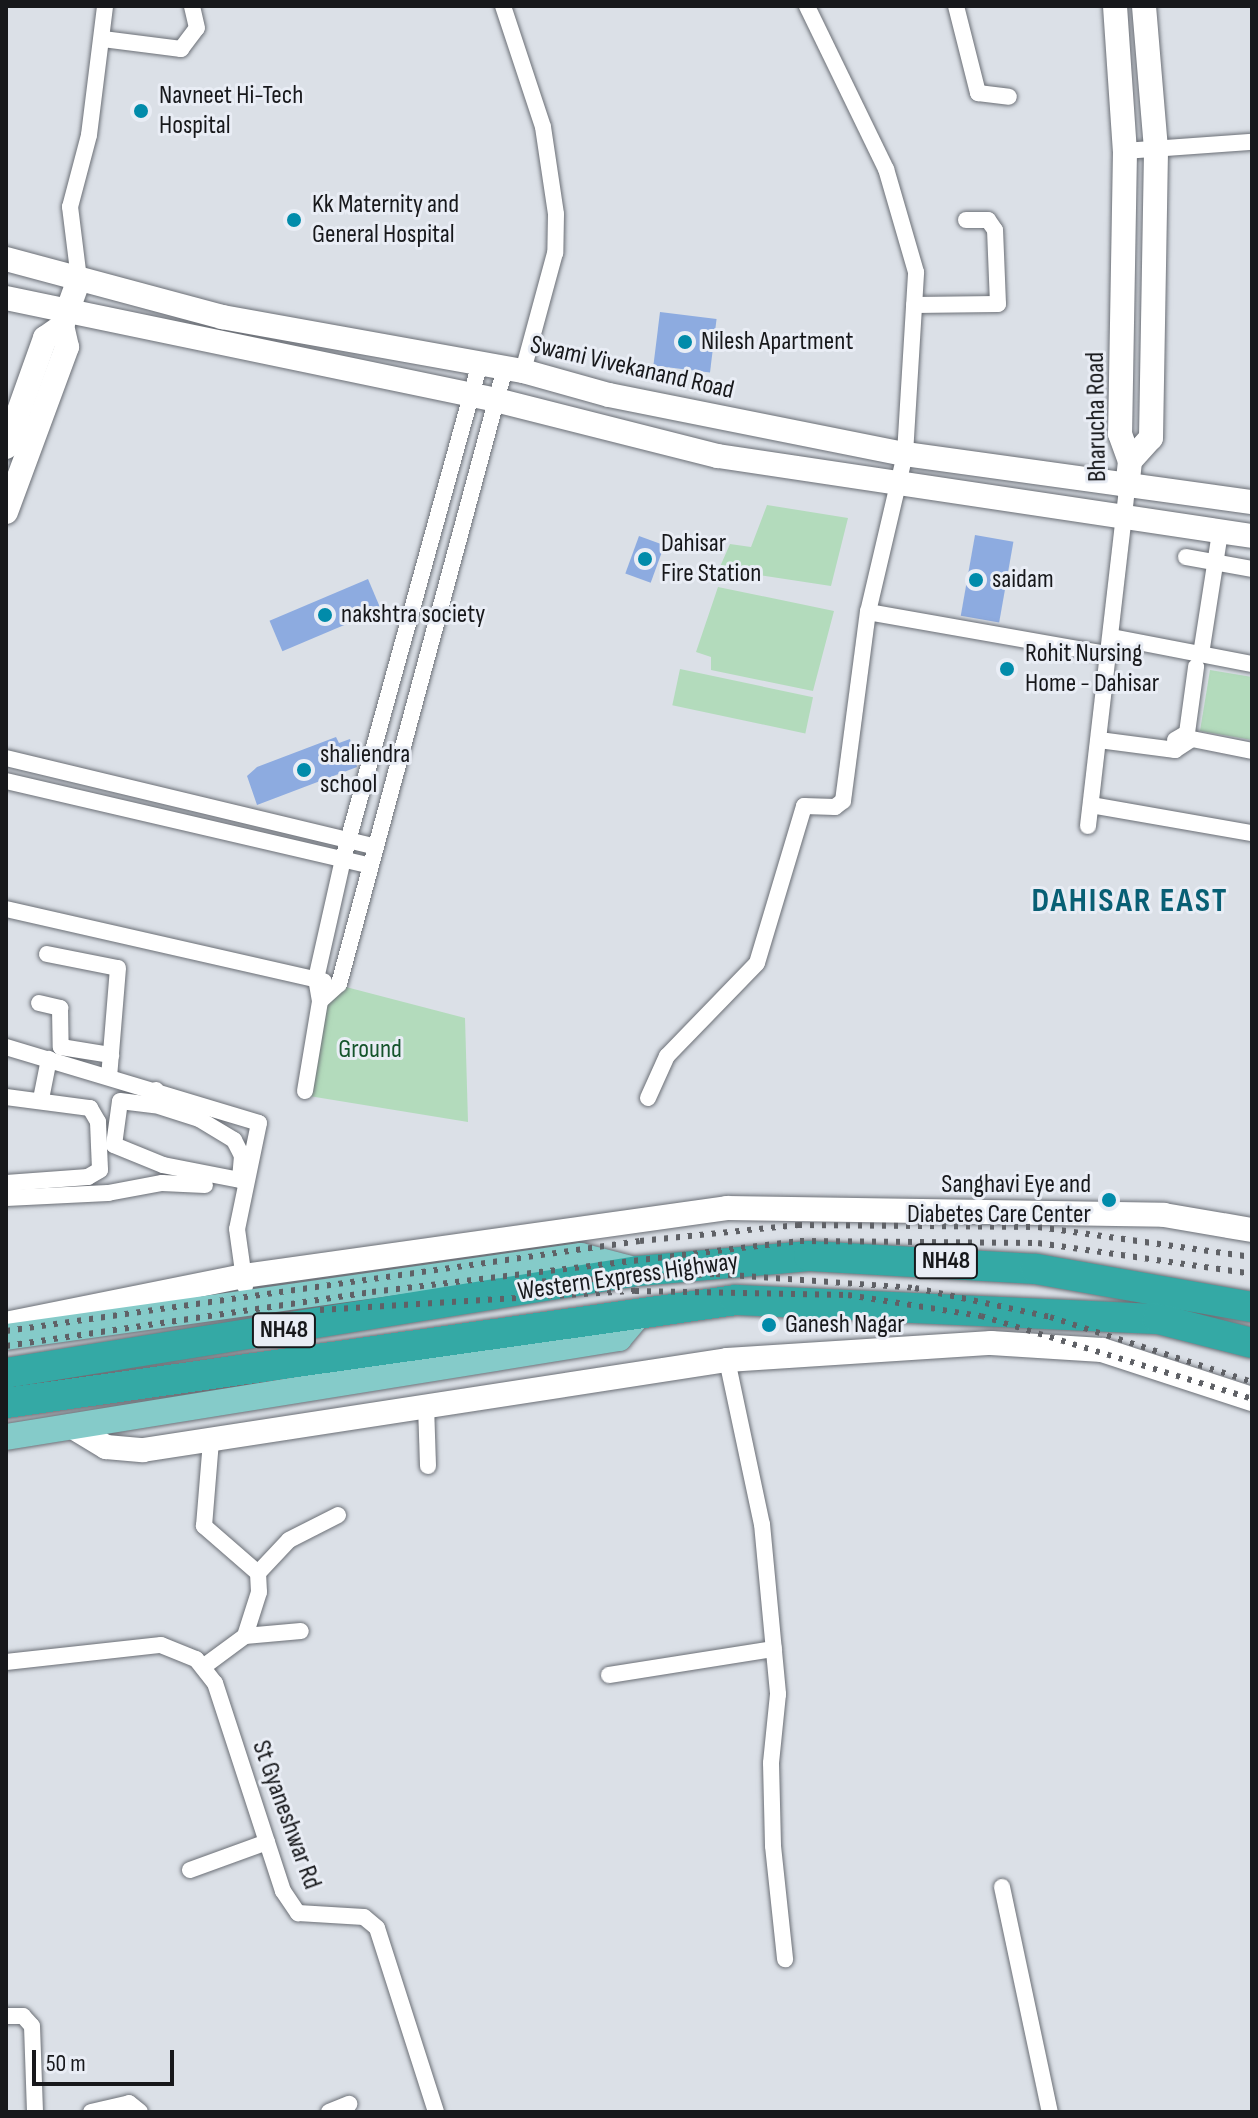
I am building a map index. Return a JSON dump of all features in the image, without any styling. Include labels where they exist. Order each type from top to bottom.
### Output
[{"type":"highway","name":"Western Express Highway","points":[[6,1373],[638,1271],[809,1256],[909,1258],[1036,1269],[1252,1307]]},
{"type":"highway","name":"Western Express Highway","points":[[6,1403],[736,1300],[1019,1309],[1158,1319],[1252,1343]]},
{"type":"main road","points":[[6,1337],[248,1307],[581,1256],[638,1271]]},
{"type":"main road","points":[[6,1437],[619,1338],[641,1312]]},
{"type":"street","points":[[6,512],[67,347],[64,320],[79,279],[70,207],[103,39],[105,6]]},
{"type":"street","points":[[103,39],[181,49],[197,28],[192,6]]},
{"type":"street","points":[[305,1091],[320,1001],[316,979],[348,839],[484,398],[514,369],[555,253],[556,214],[543,127],[503,6]]},
{"type":"street","points":[[648,1098],[667,1056],[757,963],[804,806],[843,801],[868,612],[905,454],[916,272],[886,169],[807,6]]},
{"type":"street","points":[[956,6],[978,93],[1009,97]]},
{"type":"street","name":"Bharucha Road","points":[[1088,826],[1111,655],[1130,461],[1120,434],[1125,151],[1115,6]]},
{"type":"street","points":[[1130,461],[1151,438],[1156,149],[1144,6]]},
{"type":"street","points":[[1125,151],[1252,142]]},
{"type":"street","points":[[914,305],[998,304],[995,230],[988,220],[966,220]]},
{"type":"street","name":"Swami Vivekanand Road","points":[[6,259],[222,317],[514,369],[609,395],[905,454],[1127,488],[1252,502]]},
{"type":"street","points":[[6,298],[64,320],[214,343],[484,398],[709,454],[897,487],[1252,536]]},
{"type":"street","points":[[214,343],[222,317]]},
{"type":"street","points":[[6,447],[45,338],[64,320]]},
{"type":"street","points":[[320,1001],[339,984],[484,398],[480,363]]},
{"type":"street","points":[[1152,747],[1160,740],[1184,739],[1220,532]]},
{"type":"street","points":[[1186,557],[1252,569]]},
{"type":"street","points":[[868,612],[1111,655]]},
{"type":"street","points":[[1112,637],[1199,661],[1252,664]]},
{"type":"street","points":[[1099,740],[1175,750],[1192,739],[1252,751]]},
{"type":"street","points":[[6,758],[68,770],[373,846]]},
{"type":"street","points":[[60,793],[68,770]]},
{"type":"street","points":[[6,781],[368,865]]},
{"type":"street","points":[[1091,805],[1252,833]]},
{"type":"street","points":[[6,909],[339,984]]},
{"type":"street","points":[[47,954],[118,968],[109,1077]]},
{"type":"street","points":[[39,1003],[60,1008],[61,1047],[111,1055]]},
{"type":"street","points":[[6,1047],[109,1077],[155,1098],[199,1119],[234,1140],[242,1153],[240,1180],[118,1149],[112,1141],[120,1101],[155,1098],[259,1123],[239,1207],[248,1307]]},
{"type":"street","points":[[41,1099],[49,1059]]},
{"type":"street","points":[[6,1097],[41,1099],[90,1108],[98,1122],[100,1170],[6,1183]]},
{"type":"street","points":[[6,1198],[108,1193],[162,1183],[205,1185]]},
{"type":"street","points":[[6,1324],[244,1276],[727,1208],[1164,1215],[1252,1230]]},
{"type":"street","points":[[71,1426],[106,1447],[211,1441],[727,1360],[991,1343],[1102,1350],[1252,1399]]},
{"type":"street","points":[[727,1360],[762,1524],[774,1649],[773,1846],[785,1959]]},
{"type":"street","points":[[426,1405],[428,1466]]},
{"type":"street","points":[[211,1441],[204,1526],[258,1573]]},
{"type":"street","points":[[245,1636],[258,1573],[289,1540],[338,1515]]},
{"type":"street","points":[[6,1662],[161,1645],[203,1667],[245,1636],[301,1631]]},
{"type":"street","points":[[609,1675],[774,1649]]},
{"type":"street","name":"St Gyaneshwar Rd","points":[[203,1667],[215,1683],[283,1891],[298,1913],[364,1917],[377,1928],[436,2112]]},
{"type":"street","points":[[190,1870],[267,1842]]},
{"type":"street","points":[[1002,1887],[1050,2112]]},
{"type":"street","points":[[6,2016],[23,2016],[32,2026],[35,2112]]},
{"type":"street","points":[[91,2112],[129,2103],[140,2112]]},
{"type":"street","points":[[329,2112],[349,2104]]},
{"type":"green space","points":[[767,505],[848,518],[831,586],[719,569],[730,544],[751,547]]},
{"type":"green space","points":[[718,587],[834,611],[813,691],[711,670],[711,657],[696,652]]},
{"type":"green space","points":[[680,669],[813,697],[805,733],[672,705]]},
{"type":"green space","points":[[1210,670],[1252,677],[1252,740],[1200,731]]},
{"type":"green space","name":"Ground","points":[[323,981],[465,1018],[468,1122],[309,1096]]},
{"type":"building","name":"Nilesh Apartment","points":[[660,312],[717,319],[710,373],[653,366]]},
{"type":"building","name":"saidam","points":[[975,535],[1013,542],[999,623],[961,616]]},
{"type":"building","name":"Dahisar Fire Station","points":[[639,536],[664,545],[651,583],[625,574]]},
{"type":"building","name":"nakshtra society","points":[[368,579],[381,609],[282,651],[270,621]]},
{"type":"building","name":"shaliendra school","points":[[336,737],[339,743],[350,739],[357,767],[257,805],[247,776],[257,767]]},
{"type":"railway","points":[[6,1331],[640,1241],[798,1225],[1038,1227],[1252,1257]]},
{"type":"railway","points":[[6,1346],[372,1292],[800,1241],[1038,1243],[1252,1274]]},
{"type":"railway","points":[[530,1282],[716,1274],[915,1288],[1050,1317],[1252,1382]]},
{"type":"railway","points":[[320,1310],[635,1291],[848,1295],[981,1316],[1252,1399]]},
{"type":"place","name":"Navneet Hi-Tech Hospital","points":[[141,111]]},
{"type":"place","name":"Kk Maternity and General Hospital","points":[[294,220]]},
{"type":"place","name":"Nilesh Apartment","points":[[685,342]]},
{"type":"place","name":"Dahisar Fire Station","points":[[645,559]]},
{"type":"place","name":"saidam","points":[[976,580]]},
{"type":"place","name":"nakshtra society","points":[[325,615]]},
{"type":"place","name":"Rohit Nursing Home - Dahisar","points":[[1007,669]]},
{"type":"place","name":"shaliendra school","points":[[304,770]]},
{"type":"place","name":"Sanghavi Eye and Diabetes Care Center","points":[[1109,1200]]},
{"type":"place","name":"Ganesh Nagar","points":[[769,1325]]},
{"type":"district","name":"DAHISAR EAST","points":[[1130,901]]}]
